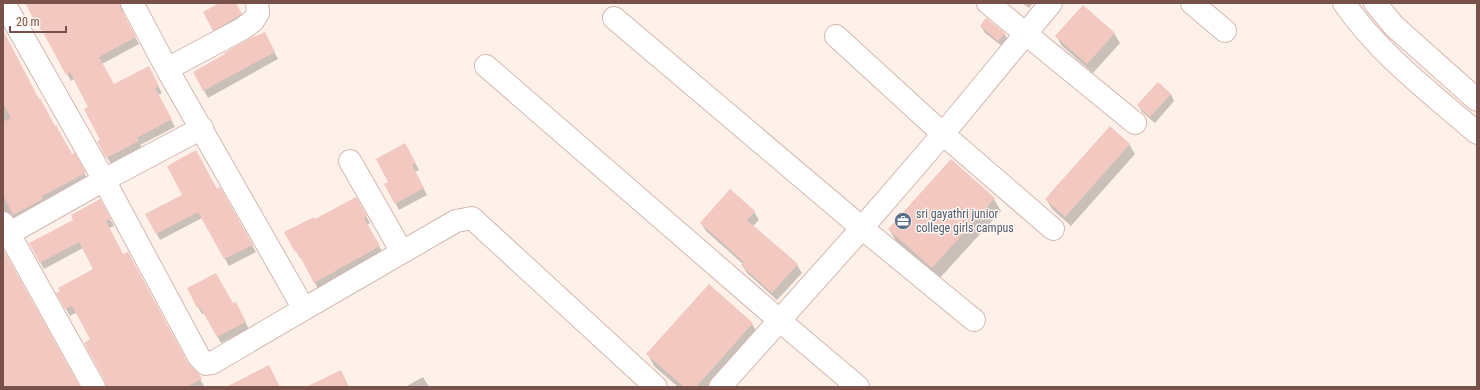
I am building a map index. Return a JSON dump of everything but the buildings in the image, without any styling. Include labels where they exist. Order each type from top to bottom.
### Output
[{"type":"street","points":[[132,3],[167,69],[304,309]]},
{"type":"street","points":[[167,69],[242,29],[252,21],[258,13],[257,3]]},
{"type":"street","points":[[988,3],[1135,123]]},
{"type":"street","points":[[720,387],[862,228],[943,134],[1051,3]]},
{"type":"street","points":[[1192,3],[1225,31]]},
{"type":"street","points":[[1344,3],[1358,23],[1387,54],[1477,133]]},
{"type":"street","points":[[1375,3],[1394,26],[1477,100]]},
{"type":"street","points":[[9,12],[104,180],[199,357],[206,364],[212,363],[456,221],[472,218],[656,387]]},
{"type":"street","points":[[614,18],[862,228],[974,320]]},
{"type":"street","points":[[836,36],[943,134],[1053,229]]},
{"type":"street","points":[[486,66],[858,387]]},
{"type":"street","points":[[94,387],[5,232],[202,128]]},
{"type":"street","points":[[350,161],[402,252]]},
{"type":"place","name":"sri gayathri junior college girls campus","points":[[903,221]]}]
